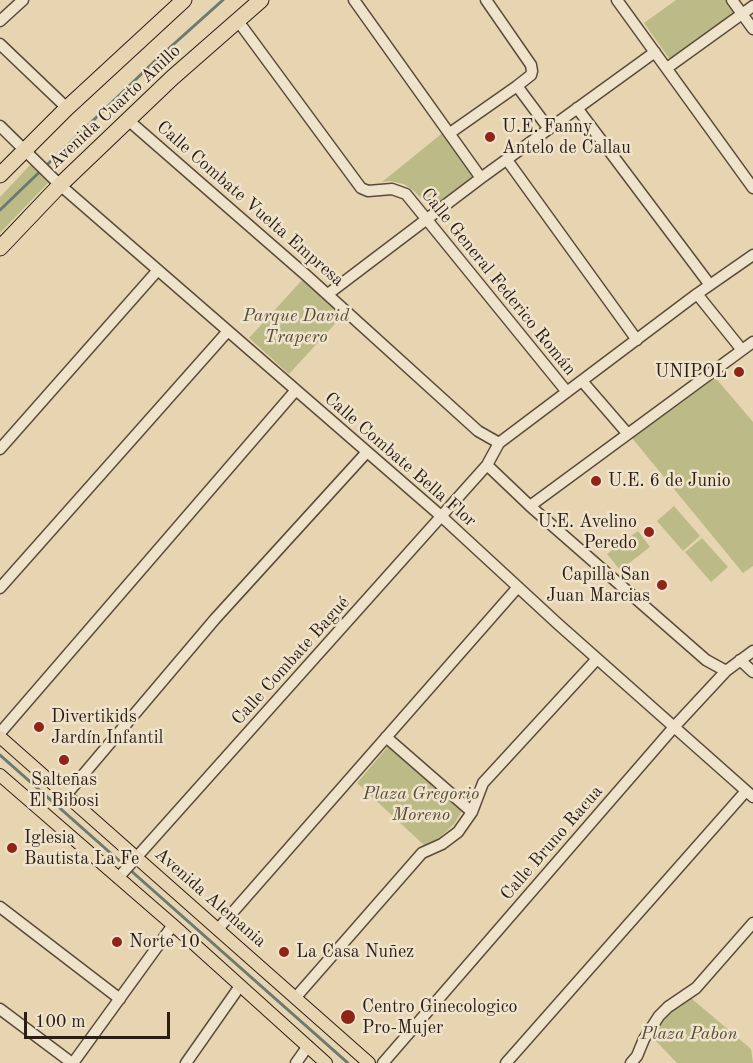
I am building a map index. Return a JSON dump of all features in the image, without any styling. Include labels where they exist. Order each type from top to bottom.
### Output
[{"type":"highway","name":"Avenida Cuarto Anillo","points":[[0,174],[27,154],[67,108],[184,0]]},
{"type":"highway","name":"Avenida Cuarto Anillo","points":[[0,248],[57,182],[261,0]]},
{"type":"main road","name":"Avenida Alemania","points":[[0,735],[135,860],[218,929],[369,1063]]},
{"type":"main road","points":[[0,775],[120,876],[327,1063]]},
{"type":"street","points":[[0,21],[23,0]]},
{"type":"street","points":[[354,0],[481,178]]},
{"type":"street","points":[[450,133],[531,75],[531,65],[486,0]]},
{"type":"street","points":[[617,0],[753,188]]},
{"type":"street","points":[[732,0],[753,29]]},
{"type":"street","points":[[667,68],[753,6]]},
{"type":"street","name":"Calle General Federico Román","points":[[238,21],[361,188],[368,191],[392,189],[406,194],[567,392]]},
{"type":"street","points":[[0,44],[67,108]]},
{"type":"street","points":[[328,294],[481,178],[655,52]]},
{"type":"street","points":[[517,86],[549,129]]},
{"type":"street","points":[[577,108],[710,285]]},
{"type":"street","name":"Calle Combate Vuelta Empresa","points":[[128,120],[328,294],[478,430],[499,443]]},
{"type":"street","name":"Calle Combate Bella Flor","points":[[0,126],[57,182],[441,516],[597,659],[750,794]]},
{"type":"street","points":[[507,160],[637,340]]},
{"type":"street","points":[[726,671],[705,660],[530,506],[487,465],[499,443],[697,294],[753,255]]},
{"type":"street","points":[[0,448],[158,270]]},
{"type":"street","points":[[697,294],[742,350]]},
{"type":"street","points":[[0,588],[228,331]]},
{"type":"street","points":[[530,506],[753,342]]},
{"type":"street","points":[[582,381],[627,433]]},
{"type":"street","points":[[0,735],[296,390]]},
{"type":"street","points":[[66,795],[214,620],[367,452]]},
{"type":"street","name":"Calle Combate Bagué","points":[[120,876],[289,690],[487,465]]},
{"type":"street","points":[[218,929],[518,587]]},
{"type":"street","name":"Calle Bruno Racua","points":[[383,1063],[674,727],[726,671],[753,651]]},
{"type":"street","points":[[296,997],[422,853],[442,844],[458,832],[472,812],[483,783],[597,659]]},
{"type":"street","points":[[740,660],[753,672]]},
{"type":"street","points":[[386,737],[472,812]]},
{"type":"street","points":[[506,1063],[750,794]]},
{"type":"street","points":[[0,907],[120,999]]},
{"type":"street","points":[[631,1063],[659,1016],[696,988],[753,923]]},
{"type":"street","points":[[0,1009],[72,1063],[173,925]]},
{"type":"street","points":[[186,1063],[240,986]]},
{"type":"street","points":[[296,1063],[308,1046]]},
{"type":"green space","points":[[676,0],[726,0],[736,15],[671,61],[644,23]]},
{"type":"green space","points":[[445,131],[475,177],[438,203],[432,204],[425,202],[404,184],[382,182]]},
{"type":"green space","points":[[31,164],[48,183],[0,233],[0,197]]},
{"type":"green space","name":"Parque David Trapero","points":[[304,278],[344,314],[289,374],[249,338]]},
{"type":"green space","points":[[713,375],[753,422],[753,566],[743,573],[632,438]]},
{"type":"green space","points":[[674,506],[700,536],[683,551],[657,521]]},
{"type":"green space","points":[[638,531],[650,547],[620,570],[607,554]]},
{"type":"green space","points":[[702,538],[728,567],[711,582],[685,552]]},
{"type":"green space","name":"Plaza Gregorio Moreno","points":[[391,743],[465,806],[454,824],[426,847],[357,783]]},
{"type":"green space","name":"Plaza Pabon","points":[[691,998],[751,1049],[753,1063],[677,1063],[654,1039],[658,1024],[666,1015]]},
{"type":"waterway","points":[[0,210],[156,60],[223,0]]},
{"type":"waterway","points":[[0,755],[124,865]]},
{"type":"waterway","points":[[129,869],[348,1063]]},
{"type":"place","name":"U.E. Fanny Antelo de Callau","points":[[490,137]]},
{"type":"place","name":"UNIPOL","points":[[739,372]]},
{"type":"place","name":"U.E. 6 de Junio","points":[[596,481]]},
{"type":"place","name":"U.E. Avelino Peredo","points":[[649,532]]},
{"type":"place","name":"Capilla San Juan Marcias","points":[[662,585]]},
{"type":"place","name":"Divertikids Jardín Infantil","points":[[39,727]]},
{"type":"place","name":"Salteñas El Bibosi","points":[[64,760]]},
{"type":"place","name":"Iglesia Bautista La Fe","points":[[12,848]]},
{"type":"place","name":"Norte 10","points":[[117,942]]},
{"type":"place","name":"La Casa Nuñez","points":[[284,952]]},
{"type":"place","name":"Centro Ginecologico Pro-Mujer","points":[[348,1017]]}]
